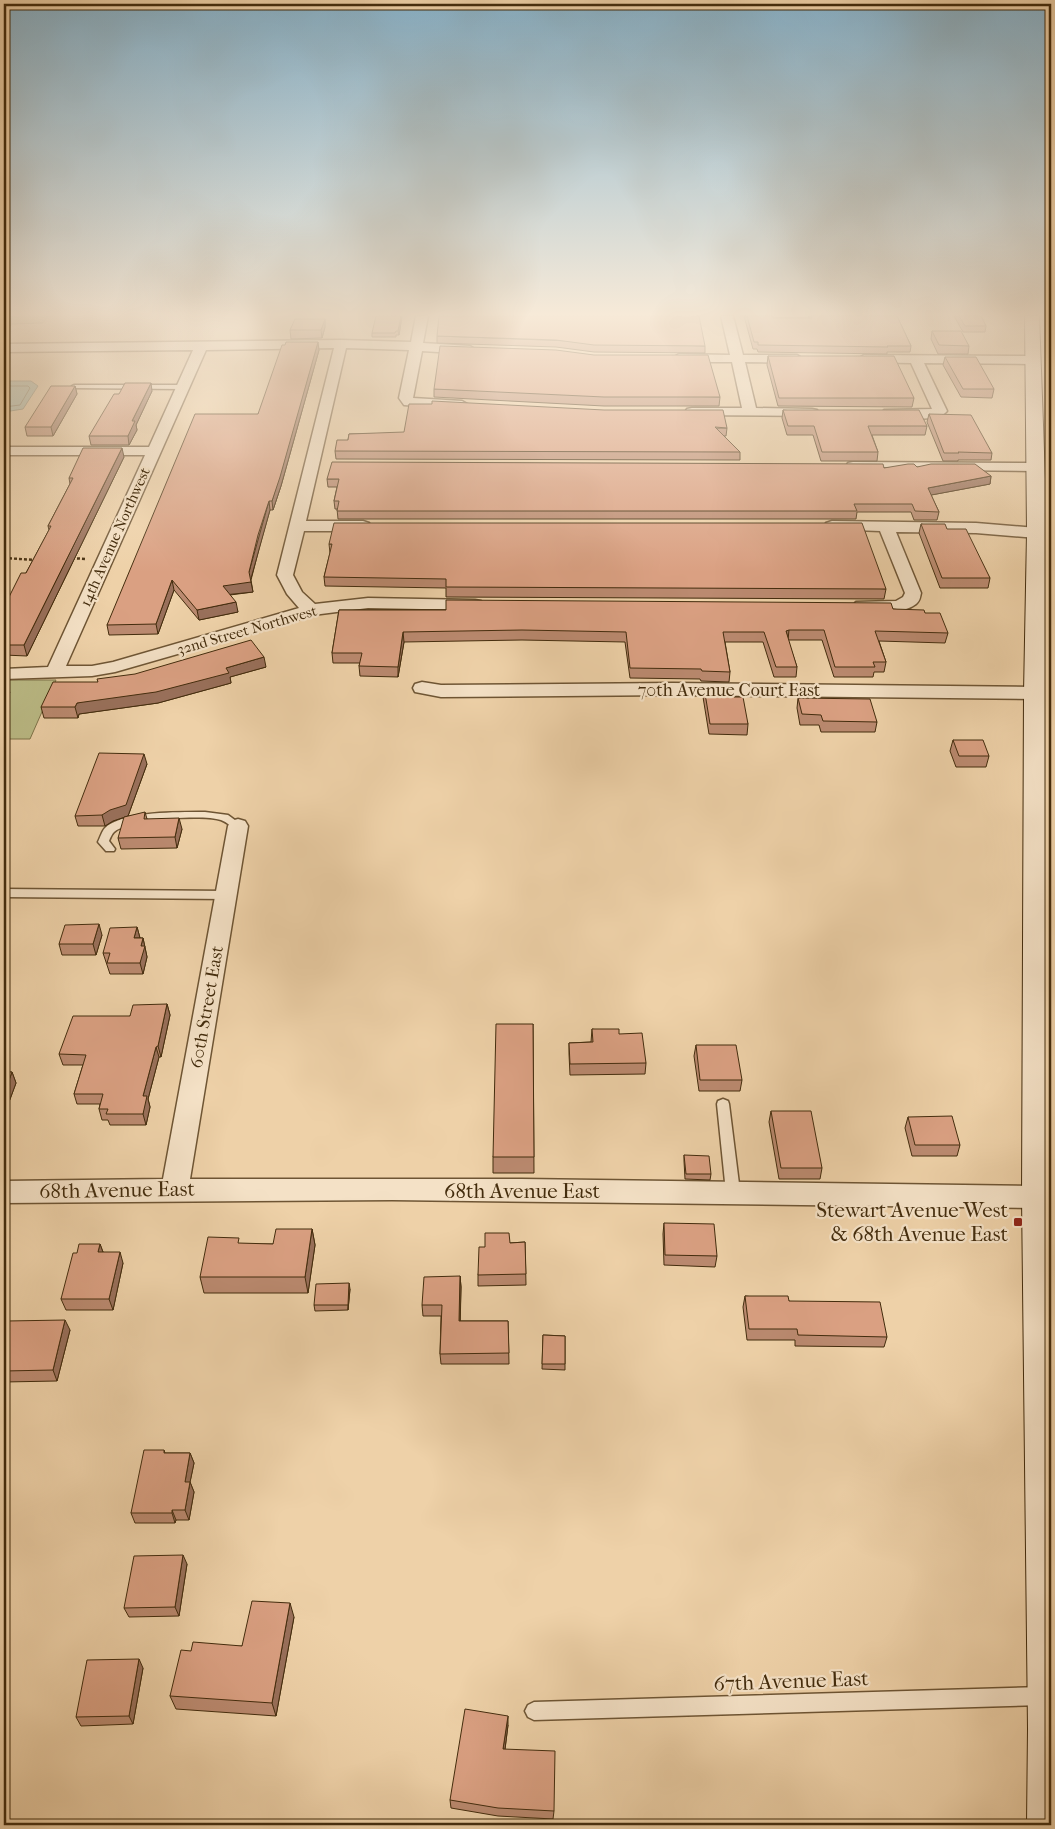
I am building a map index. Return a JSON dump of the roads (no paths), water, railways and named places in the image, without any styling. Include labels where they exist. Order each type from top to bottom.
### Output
[{"type":"street","name":"14th Avenue Northwest","points":[[54,673],[176,401]]},
{"type":"street","points":[[311,610],[295,594],[285,575],[327,401]]},
{"type":"street","points":[[409,401],[479,406]]},
{"type":"street","points":[[747,401],[750,412]]},
{"type":"street","points":[[874,413],[932,414],[940,410],[936,401]]},
{"type":"street","points":[[1033,401],[1037,533],[1044,599],[1035,693],[1040,1197],[1051,1741],[1050,1825]]},
{"type":"street","points":[[682,412],[826,413]]},
{"type":"street","points":[[4,451],[154,451]]},
{"type":"street","points":[[835,466],[1034,467]]},
{"type":"street","points":[[296,526],[382,526]]},
{"type":"street","points":[[819,526],[976,528],[1037,533]]},
{"type":"street","points":[[842,606],[899,606],[911,600],[913,593],[886,526]]},
{"type":"street","name":"32nd Street Northwest","points":[[4,674],[92,671],[115,667],[311,610],[368,604],[491,605]]},
{"type":"street","name":"70th Avenue Court East","points":[[422,688],[441,691],[673,689],[1035,693]]},
{"type":"street","name":"60th Street East","points":[[176,1188],[238,826]]},
{"type":"street","name":"68th Avenue East","points":[[4,1192],[176,1188],[733,1192],[1040,1197]]},
{"type":"lane","points":[[110,850],[103,842],[110,830],[135,819],[205,815],[224,817],[238,826]]},
{"type":"lane","points":[[4,894],[227,894]]},
{"type":"lane","points":[[723,1104],[733,1192]]},
{"type":"lane","name":"67th Avenue East","points":[[534,1711],[1050,1695]]},
{"type":"water","points":[[4,401],[28,401],[23,409],[4,412]]},
{"type":"place","name":"Stewart Avenue West & 68th Avenue East","points":[[1018,1222]]}]
